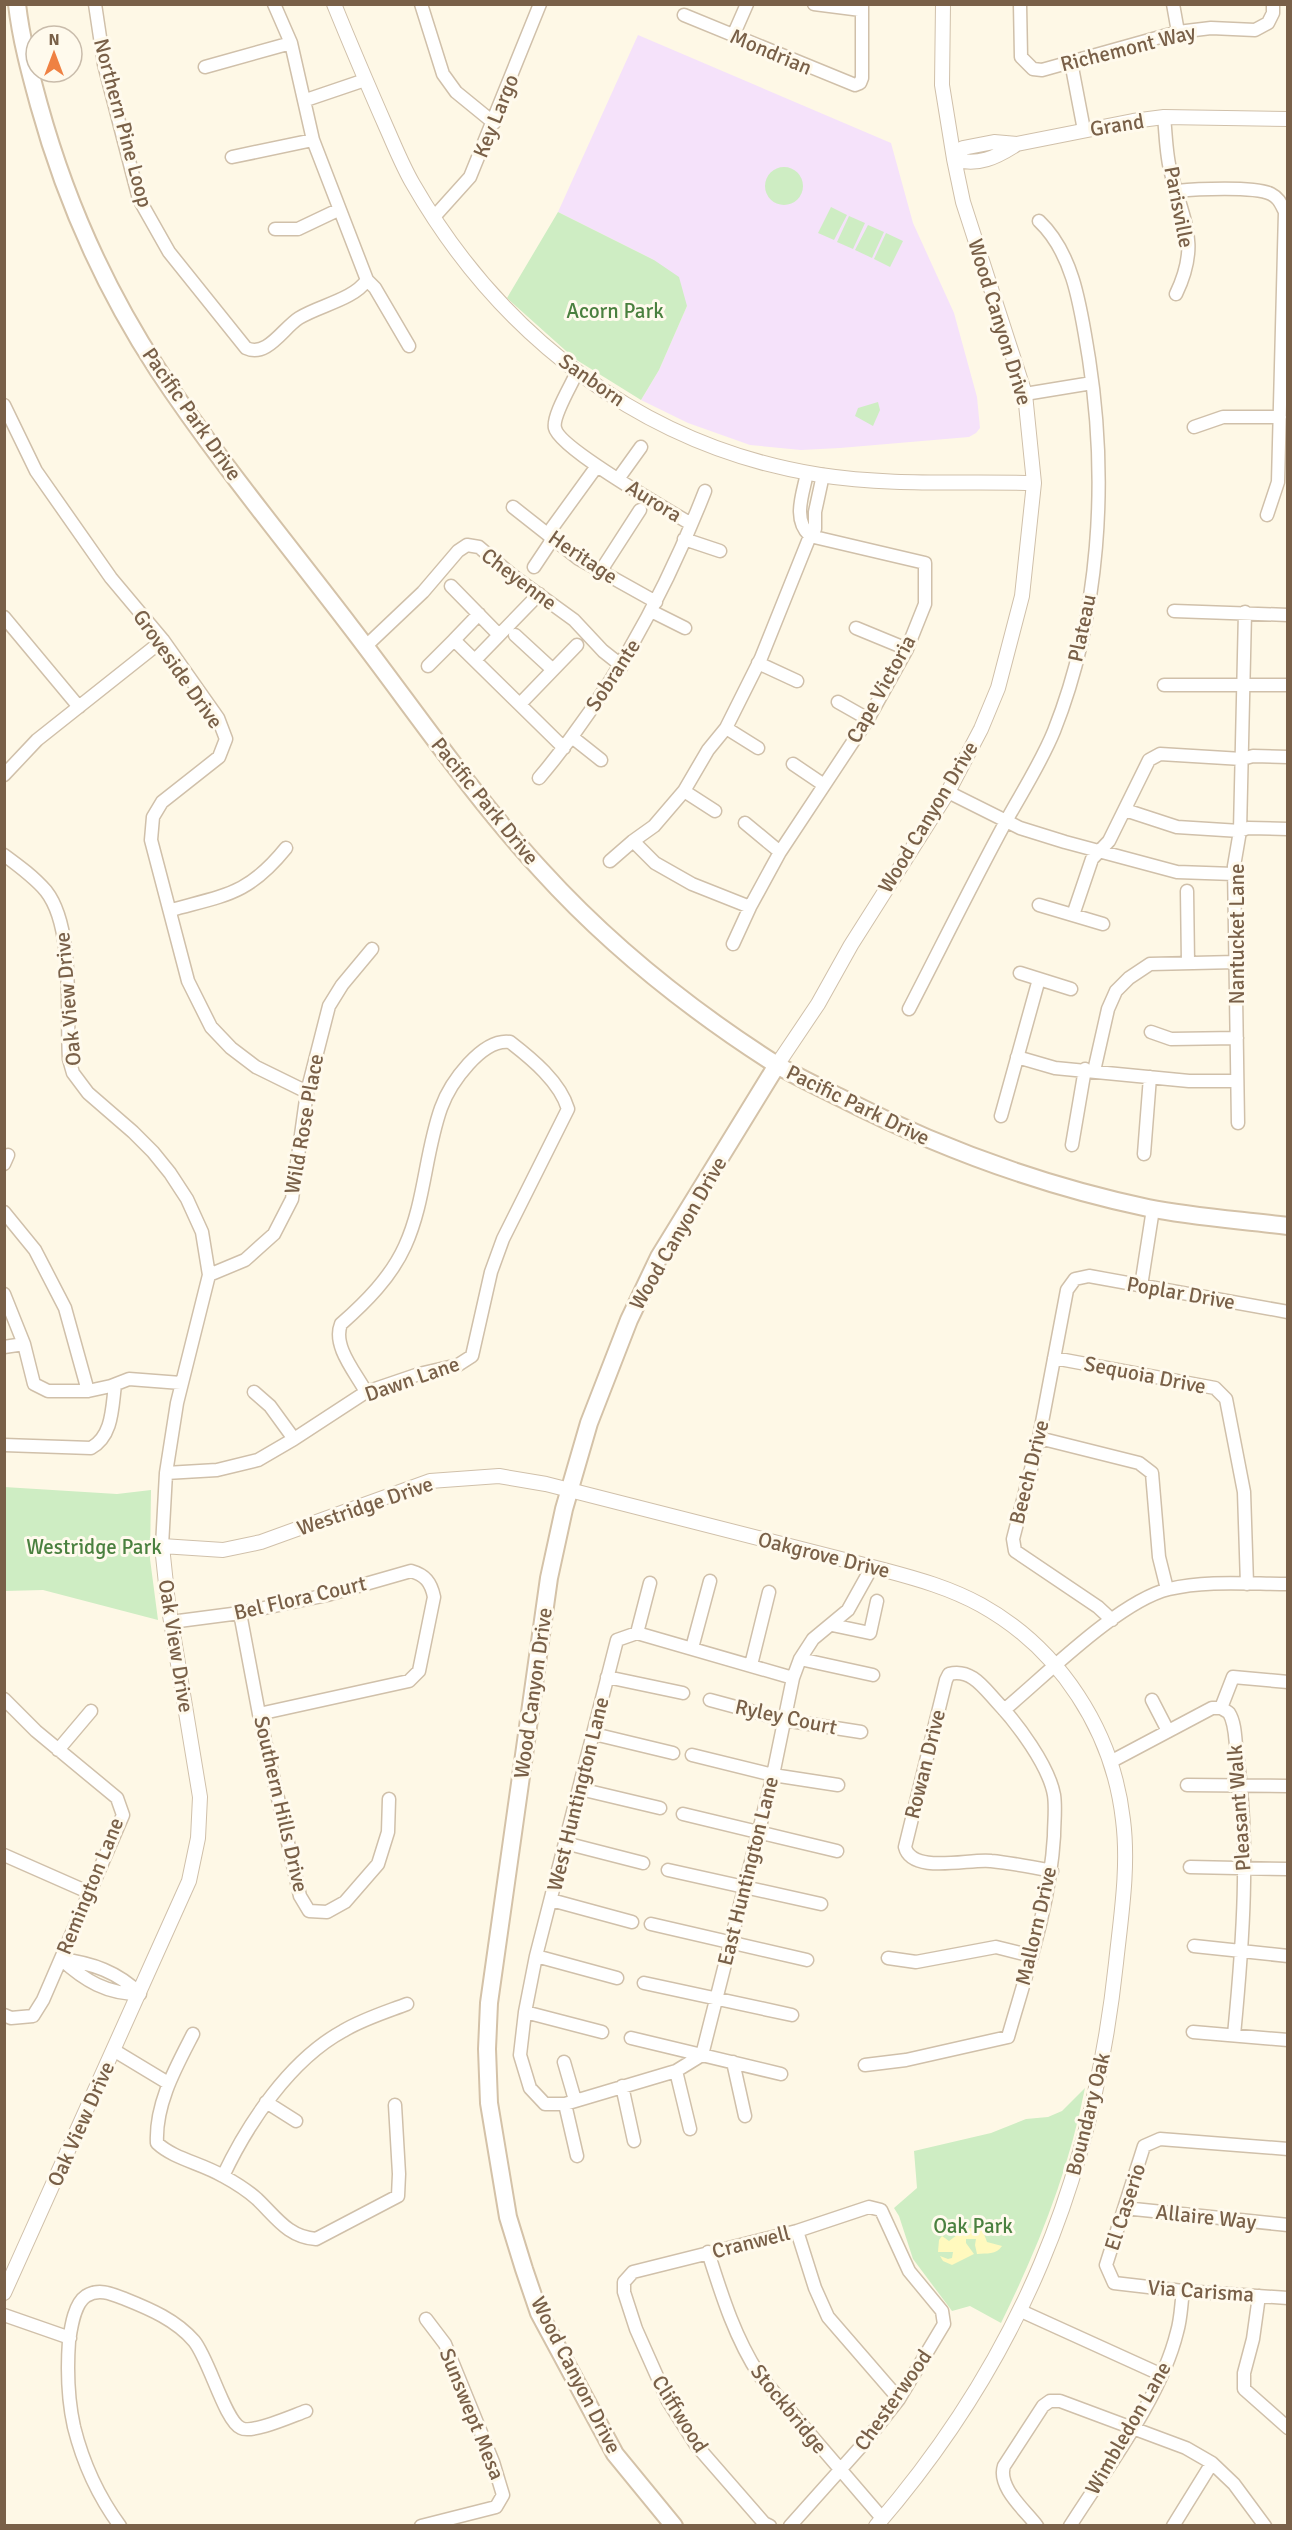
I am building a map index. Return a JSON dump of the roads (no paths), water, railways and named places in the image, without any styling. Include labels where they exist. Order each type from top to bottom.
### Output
[{"type":"main road","name":"Pacific Park Drive","points":[[17,4],[40,109],[68,197],[83,232],[124,312],[160,372],[253,500],[487,807],[563,893],[636,962],[694,1009],[777,1065],[897,1127],[997,1167],[1077,1192],[1153,1209],[1287,1226]]},
{"type":"main road","name":"Wood Canyon Drive","points":[[674,2526],[615,2454],[539,2313],[508,2217],[489,2103],[487,2049],[489,2003],[549,1578],[569,1490],[589,1422],[609,1367],[659,1257],[777,1065]]},
{"type":"street","name":"Northern Pine Loop","points":[[95,4],[104,64],[139,199],[170,252],[246,348],[252,351],[266,348],[297,319],[318,307],[351,294],[363,286],[367,280]]},
{"type":"street","points":[[274,4],[291,43],[306,100],[313,140],[338,210],[367,280],[375,288],[409,346]]},
{"type":"street","name":"Sanborn","points":[[334,4],[365,80],[412,182],[434,217],[469,269],[534,339],[577,372],[633,409],[673,429],[732,453],[807,473],[900,483],[1034,483]]},
{"type":"street","points":[[421,4],[443,74],[456,93],[494,123]]},
{"type":"street","name":"Key Largo","points":[[434,217],[470,177],[494,123],[540,4]]},
{"type":"street","points":[[733,36],[747,4]]},
{"type":"street","points":[[814,4],[861,7]]},
{"type":"street","name":"Wood Canyon Drive","points":[[777,1065],[818,1004],[851,945],[948,792],[981,729],[998,688],[1022,596],[1034,483],[1025,394],[963,202],[954,159],[942,85],[944,4]]},
{"type":"street","name":"Richemont Way","points":[[1020,4],[1021,57],[1033,69],[1042,70],[1178,32],[1211,28],[1255,30],[1268,23],[1274,4]]},
{"type":"street","points":[[1173,4],[1178,32]]},
{"type":"street","name":"Mondrian","points":[[684,15],[855,85],[860,83],[862,74],[861,7]]},
{"type":"street","points":[[205,67],[291,43]]},
{"type":"street","points":[[1071,62],[1084,130]]},
{"type":"street","points":[[306,100],[365,80]]},
{"type":"street","name":"Grand","points":[[954,159],[963,148],[994,142],[1017,144],[1164,117],[1287,119]]},
{"type":"street","name":"Parisville","points":[[1164,117],[1170,172],[1177,191],[1190,251],[1187,271],[1176,294]]},
{"type":"street","points":[[232,157],[313,140]]},
{"type":"street","points":[[1177,191],[1203,188],[1269,193],[1280,201],[1285,212],[1278,482],[1267,515]]},
{"type":"street","points":[[275,229],[298,229],[338,210]]},
{"type":"street","name":"Plateau","points":[[909,1009],[1006,821],[1037,768],[1054,731],[1081,641],[1092,580],[1098,512],[1092,383],[1083,320],[1066,259],[1058,241],[1039,221]]},
{"type":"street","name":"Aurora","points":[[577,372],[556,417],[554,427],[559,437],[597,466],[691,524]]},
{"type":"street","points":[[1025,394],[1092,383]]},
{"type":"street","name":"Groveside Drive","points":[[4,405],[36,471],[111,578],[163,640],[218,718],[226,739],[219,757],[162,802],[153,818],[152,840],[171,910],[178,949],[188,981],[211,1028],[231,1048],[256,1067],[308,1092]]},
{"type":"street","points":[[1194,427],[1223,417],[1280,417]]},
{"type":"street","name":"Aurora","points":[[618,479],[640,447]]},
{"type":"street","points":[[534,567],[550,543],[552,528],[597,466]]},
{"type":"street","points":[[807,473],[799,511],[803,529],[810,536]]},
{"type":"street","points":[[609,861],[654,826],[684,790],[708,750],[726,728],[758,663],[810,536],[815,529],[815,512],[823,475]]},
{"type":"street","name":"Sobrante","points":[[539,778],[568,743],[622,666],[654,607],[705,491]]},
{"type":"street","name":"Heritage","points":[[513,507],[600,572],[654,607]]},
{"type":"street","points":[[600,572],[640,510]]},
{"type":"street","name":"Cape Victoria","points":[[733,944],[780,852],[868,719],[907,649],[925,604],[925,563],[810,536]]},
{"type":"street","points":[[684,539],[720,551]]},
{"type":"street","name":"Cheyenne","points":[[366,646],[423,592],[458,551],[467,545],[479,547],[512,575],[574,620],[603,651],[622,666]]},
{"type":"street","points":[[451,585],[499,635]]},
{"type":"street","points":[[475,660],[539,594]]},
{"type":"street","points":[[654,607],[685,628]]},
{"type":"street","points":[[1174,610],[1287,615]]},
{"type":"street","name":"Nantucket Lane","points":[[1238,1123],[1234,874],[1240,831],[1245,612]]},
{"type":"street","points":[[428,666],[479,614]]},
{"type":"street","points":[[4,617],[79,707]]},
{"type":"street","points":[[856,628],[907,649]]},
{"type":"street","points":[[515,635],[553,670]]},
{"type":"street","points":[[4,775],[37,740],[163,640]]},
{"type":"street","points":[[454,640],[520,704],[568,743],[601,760]]},
{"type":"street","points":[[520,704],[577,645]]},
{"type":"street","points":[[758,663],[797,681]]},
{"type":"street","points":[[1164,685],[1287,685]]},
{"type":"street","points":[[838,702],[868,719]]},
{"type":"street","points":[[726,728],[758,748]]},
{"type":"street","points":[[1073,915],[1092,860],[1109,841],[1149,760],[1160,754],[1242,759],[1253,756],[1287,757]]},
{"type":"street","points":[[793,764],[824,785]]},
{"type":"street","points":[[684,790],[714,811]]},
{"type":"street","points":[[948,792],[1006,821],[1042,835],[1177,872],[1234,874]]},
{"type":"street","points":[[1125,810],[1177,827],[1240,831],[1248,828],[1287,829]]},
{"type":"street","points":[[745,823],[780,852]]},
{"type":"street","points":[[633,841],[656,863],[692,885],[750,907]]},
{"type":"street","points":[[171,910],[237,891],[253,882],[269,868],[286,848]]},
{"type":"street","name":"Oak View Drive","points":[[4,855],[32,876],[47,892],[62,923],[65,946],[68,1043],[74,1073],[88,1094],[133,1132],[170,1173],[187,1199],[202,1232],[209,1275],[181,1383],[166,1473],[162,1546],[171,1622],[200,1797],[198,1838],[189,1881],[115,2051],[4,2293]]},
{"type":"street","points":[[1187,891],[1188,963]]},
{"type":"street","points":[[1039,905],[1103,924]]},
{"type":"street","name":"Wild Rose Place","points":[[209,1275],[245,1260],[274,1234],[288,1208],[292,1199],[308,1092],[329,1006],[342,985],[372,949]]},
{"type":"street","points":[[1072,1145],[1090,1070],[1108,1009],[1116,991],[1150,964],[1236,962]]},
{"type":"street","points":[[1020,973],[1071,989]]},
{"type":"street","points":[[1000,1116],[1039,979]]},
{"type":"street","points":[[1151,1032],[1172,1039],[1237,1038]]},
{"type":"street","name":"Dawn Lane","points":[[166,1473],[217,1470],[258,1460],[366,1392],[419,1374],[458,1365],[471,1356],[490,1272],[503,1239],[565,1120],[568,1109],[565,1100],[522,1051],[510,1042],[490,1044],[479,1053],[454,1084],[442,1106],[417,1211],[405,1247],[384,1280],[341,1324],[338,1333],[339,1343],[366,1392]]},
{"type":"street","points":[[1017,1057],[1055,1068],[1190,1081],[1238,1081]]},
{"type":"street","points":[[1144,1154],[1150,1077]]},
{"type":"street","points":[[1141,1286],[1153,1209]]},
{"type":"street","points":[[4,1212],[35,1250],[65,1308],[88,1391]]},
{"type":"street","name":"Poplar Drive","points":[[1075,1279],[1089,1276],[1287,1312]]},
{"type":"street","name":"Beech Drive","points":[[1075,1279],[1067,1290],[1039,1438],[1013,1539],[1015,1551],[1098,1607],[1112,1620]]},
{"type":"street","points":[[4,1294],[24,1344],[34,1384],[48,1391],[88,1391],[115,1385],[129,1379],[181,1383]]},
{"type":"street","points":[[4,1347],[24,1344]]},
{"type":"street","name":"Sequoia Drive","points":[[1054,1358],[1215,1388],[1226,1399],[1244,1492],[1247,1584]]},
{"type":"street","points":[[4,1445],[90,1448],[98,1444],[107,1433],[115,1385]]},
{"type":"street","points":[[254,1392],[270,1406],[294,1439]]},
{"type":"street","points":[[1039,1438],[1139,1463],[1152,1473],[1158,1557],[1167,1589]]},
{"type":"street","name":"Westridge Drive","points":[[162,1546],[223,1550],[261,1542],[430,1480],[500,1476],[569,1490]]},
{"type":"street","name":"Oakgrove Drive","points":[[569,1490],[926,1581],[982,1606],[1033,1643],[1056,1666]]},
{"type":"street","name":"East Huntington Lane","points":[[702,2055],[773,1775],[793,1678],[800,1659],[813,1639],[848,1610],[872,1567]]},
{"type":"street","name":"Bel Flora Court","points":[[171,1622],[240,1613],[327,1595],[411,1571],[422,1574],[427,1579],[434,1597],[419,1671],[409,1681],[259,1714]]},
{"type":"street","points":[[692,1648],[710,1581]]},
{"type":"street","points":[[650,1583],[638,1633],[793,1678]]},
{"type":"street","points":[[1004,1710],[1112,1620],[1141,1601],[1167,1589],[1189,1586],[1287,1584]]},
{"type":"street","points":[[751,1665],[769,1592]]},
{"type":"street","points":[[832,1625],[870,1633],[877,1601]]},
{"type":"street","name":"Southern Hills Drive","points":[[240,1613],[259,1714],[300,1896],[309,1911],[327,1912],[345,1902],[378,1864],[388,1832],[389,1799]]},
{"type":"street","name":"West Huntington Lane","points":[[570,2102],[545,2104],[530,2088],[520,2055],[525,2012],[536,1956],[617,1640],[638,1633]]},
{"type":"street","points":[[800,1659],[873,1675]]},
{"type":"street","name":"Boundary Oak","points":[[879,2522],[940,2446],[980,2386],[1021,2311],[1064,2210],[1088,2129],[1112,1998],[1125,1861],[1123,1821],[1112,1761],[1086,1708],[1067,1677],[1056,1666]]},
{"type":"street","name":"Mallorn Drive","points":[[865,2065],[906,2060],[1008,2037],[1032,1956],[1052,1870],[1054,1794],[1045,1768],[1004,1710],[971,1675],[955,1672]]},
{"type":"street","name":"Rowan Drive","points":[[955,1672],[949,1674],[946,1680],[905,1847],[907,1855],[912,1859],[951,1864],[988,1860],[1052,1870]]},
{"type":"street","points":[[607,1677],[683,1693]]},
{"type":"street","points":[[1112,1761],[1212,1708],[1221,1708],[1233,1677],[1287,1682]]},
{"type":"street","name":"Remington Lane","points":[[4,1699],[36,1731],[117,1798],[123,1815],[43,2000],[33,2016],[11,2018],[4,2015]]},
{"type":"street","name":"Ryley Court","points":[[710,1700],[784,1720],[861,1732]]},
{"type":"street","points":[[1152,1700],[1168,1731]]},
{"type":"street","name":"Pleasant Walk","points":[[1221,1708],[1229,1713],[1241,1785],[1244,1868],[1242,1950],[1234,2035]]},
{"type":"street","points":[[58,1750],[91,1711]]},
{"type":"street","points":[[594,1734],[673,1754]]},
{"type":"street","points":[[692,1755],[773,1775],[838,1785]]},
{"type":"street","points":[[1187,1785],[1287,1786]]},
{"type":"street","points":[[580,1789],[660,1808]]},
{"type":"street","points":[[683,1814],[837,1851]]},
{"type":"street","points":[[565,1843],[643,1863]]},
{"type":"street","points":[[4,1855],[88,1892]]},
{"type":"street","points":[[1190,1867],[1287,1869]]},
{"type":"street","points":[[668,1870],[821,1904]]},
{"type":"street","points":[[551,1900],[632,1923]]},
{"type":"street","points":[[651,1924],[807,1960]]},
{"type":"street","points":[[1194,1946],[1287,1956]]},
{"type":"street","points":[[888,1958],[916,1962],[996,1947],[1032,1956]]},
{"type":"street","points":[[536,1956],[617,1978]]},
{"type":"street","points":[[61,1959],[84,1962],[125,1980],[140,1994]]},
{"type":"street","points":[[61,1959],[78,1975],[118,1994],[140,1994]]},
{"type":"street","points":[[91,1981],[97,1968]]},
{"type":"street","points":[[644,1983],[792,2015]]},
{"type":"street","points":[[223,2176],[235,2150],[266,2102],[290,2074],[341,2032],[407,2004]]},
{"type":"street","points":[[525,2012],[602,2032]]},
{"type":"street","points":[[1193,2032],[1287,2040]]},
{"type":"street","points":[[193,2034],[168,2083],[156,2131],[157,2143],[168,2153],[193,2160],[223,2176],[255,2198],[284,2226],[302,2238],[316,2239],[398,2196],[395,2105]]},
{"type":"street","points":[[631,2038],[781,2074]]},
{"type":"street","points":[[115,2051],[168,2083]]},
{"type":"street","points":[[570,2102],[676,2071],[702,2055]]},
{"type":"street","points":[[564,2062],[577,2156]]},
{"type":"street","points":[[733,2062],[746,2115]]},
{"type":"street","points":[[676,2071],[690,2129]]},
{"type":"street","points":[[622,2086],[634,2141]]},
{"type":"street","points":[[266,2102],[296,2121]]},
{"type":"street","name":"El Caserio","points":[[1114,2283],[1106,2265],[1144,2146],[1160,2139],[1287,2149]]},
{"type":"street","name":"Cranwell","points":[[624,2282],[633,2272],[796,2231],[869,2207],[881,2210],[909,2271],[942,2312],[944,2324]]},
{"type":"street","name":"Allaire Way","points":[[1124,2208],[1287,2225]]},
{"type":"street","points":[[796,2231],[814,2288],[828,2317],[899,2399]]},
{"type":"street","name":"Stockbridge","points":[[708,2252],[726,2311],[748,2359],[774,2395],[840,2471],[879,2522]]},
{"type":"street","name":"Cliffwood","points":[[624,2282],[624,2292],[636,2329],[668,2401],[696,2445],[764,2523],[770,2526]]},
{"type":"street","name":"Via Carisma","points":[[1114,2283],[1183,2291],[1287,2298]]},
{"type":"street","name":"Wimbledon Lane","points":[[1070,2526],[1133,2427],[1162,2375],[1177,2332],[1183,2291]]},
{"type":"street","points":[[120,2526],[93,2481],[74,2426],[69,2384],[70,2338],[75,2315],[83,2298],[92,2292],[117,2296],[147,2307],[172,2321],[194,2342],[213,2374],[232,2420],[238,2427],[252,2430],[306,2411]]},
{"type":"street","points":[[1259,2296],[1253,2338],[1244,2373],[1244,2389],[1287,2428]]},
{"type":"street","points":[[1021,2311],[1162,2375]]},
{"type":"street","points":[[4,2315],[70,2338]]},
{"type":"street","name":"Sunswept Mesa","points":[[421,2526],[495,2507],[503,2495],[496,2470],[445,2344],[426,2319]]},
{"type":"street","name":"Chesterwood","points":[[790,2526],[840,2471],[899,2399],[944,2324]]},
{"type":"street","points":[[1037,2526],[1005,2484],[1002,2474],[1004,2466],[1043,2406],[1050,2402],[1060,2401],[1186,2448],[1212,2463],[1234,2484],[1265,2526]]},
{"type":"street","points":[[1173,2526],[1212,2463]]},
{"type":"park label","name":"Acorn Park","points":[[615,311]]},
{"type":"park label","name":"Westridge Park","points":[[94,1547]]},
{"type":"park label","name":"Oak Park","points":[[973,2226]]}]
